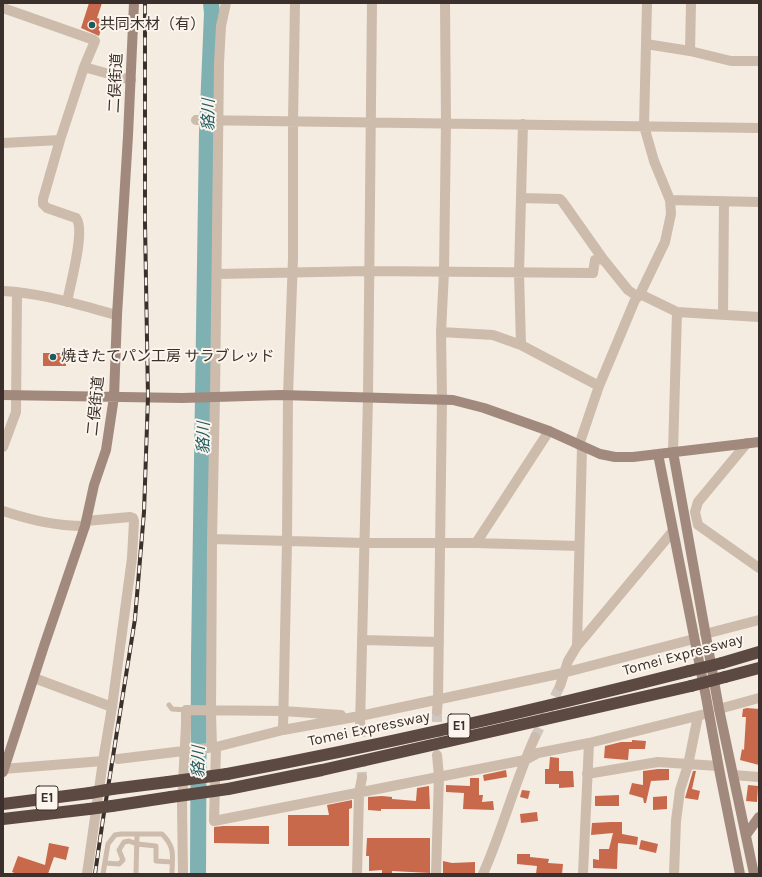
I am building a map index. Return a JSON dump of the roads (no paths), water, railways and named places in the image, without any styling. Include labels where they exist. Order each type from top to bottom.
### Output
[{"type":"highway","name":"Tomei Expressway","points":[[3,804],[227,774],[322,756],[573,701],[722,663],[759,652]]},
{"type":"highway","name":"Tomei Expressway","points":[[3,819],[89,810],[228,789],[329,769],[691,686],[759,668]]},
{"type":"street","name":"二俣街道","points":[[3,770],[8,744],[34,678],[85,524],[94,485],[106,450],[114,397],[134,3]]},
{"type":"street","points":[[226,3],[221,26],[218,120],[211,710],[214,821],[525,760],[538,753],[589,743],[698,716],[759,698]]},
{"type":"street","points":[[283,730],[288,395],[292,274],[295,3]]},
{"type":"street","points":[[360,727],[358,716],[363,640],[368,397],[372,3]]},
{"type":"street","points":[[437,711],[442,399],[441,332],[444,272],[446,123],[445,3]]},
{"type":"street","points":[[577,646],[581,446],[599,386],[635,300],[639,295],[665,242],[671,214],[670,200],[654,161],[644,126],[647,3]]},
{"type":"street","points":[[690,51],[691,3]]},
{"type":"street","points":[[3,8],[94,40],[60,140],[43,199],[43,204],[47,208],[76,218],[80,224],[79,247],[67,302]]},
{"type":"street","points":[[646,44],[690,51],[731,61],[759,61]]},
{"type":"street","points":[[84,67],[131,80]]},
{"type":"street","points":[[196,120],[759,128]]},
{"type":"street","points":[[521,345],[519,273],[523,124]]},
{"type":"street","points":[[3,143],[60,140]]},
{"type":"street","points":[[521,198],[560,199],[603,259],[628,290],[677,312],[759,317]]},
{"type":"street","points":[[670,200],[759,202]]},
{"type":"street","points":[[723,315],[724,202]]},
{"type":"street","points":[[217,274],[292,274],[369,271],[593,273],[595,260],[603,259]]},
{"type":"street","points":[[3,292],[17,292],[67,302],[117,315]]},
{"type":"street","points":[[3,447],[10,424],[16,412],[17,292]]},
{"type":"street","points":[[677,312],[673,452],[705,634],[714,711],[718,766],[740,874]]},
{"type":"street","points":[[441,332],[493,335],[521,345],[599,386]]},
{"type":"street","points":[[3,395],[193,398],[288,395],[442,399],[463,402],[484,408],[549,431],[600,454],[615,457],[633,457],[759,442]]},
{"type":"street","points":[[476,543],[549,431]]},
{"type":"street","points":[[747,443],[698,502],[696,512],[698,524],[759,568]]},
{"type":"street","points":[[658,454],[694,639],[733,775],[754,874]]},
{"type":"street","points":[[3,511],[45,523],[65,526],[130,517],[133,518],[134,521],[132,558],[112,707],[87,874]]},
{"type":"street","points":[[560,686],[568,661],[577,646],[673,530]]},
{"type":"street","points":[[212,539],[287,542],[440,542],[579,546]]},
{"type":"street","points":[[705,634],[759,620]]},
{"type":"street","points":[[118,759],[213,747],[283,730],[358,716],[563,673],[694,639]]},
{"type":"street","points":[[363,640],[439,642]]},
{"type":"street","points":[[34,678],[112,707]]},
{"type":"street","points":[[183,874],[182,804],[187,710],[284,711],[358,716]]},
{"type":"street","points":[[674,874],[676,821],[680,790],[688,765],[698,716]]},
{"type":"street","points":[[483,874],[535,737]]},
{"type":"street","points":[[583,874],[589,743]]},
{"type":"street","points":[[436,874],[439,776],[437,755]]},
{"type":"street","points":[[3,770],[103,761]]},
{"type":"street","points":[[588,774],[658,762],[718,766]]},
{"type":"street","points":[[733,775],[759,777]]},
{"type":"street","points":[[358,874],[359,792],[362,778]]},
{"type":"street","points":[[746,835],[759,817]]},
{"type":"lane","points":[[169,705],[172,709],[187,710]]},
{"type":"lane","points":[[3,798],[53,797]]},
{"type":"lane","points":[[3,823],[55,813]]},
{"type":"lane","points":[[136,874],[137,834]]},
{"type":"lane","points":[[104,874],[108,844],[115,835],[162,834],[172,848],[172,874]]},
{"type":"lane","points":[[105,863],[119,864],[124,860],[120,850],[124,842],[129,841],[137,844],[156,846],[156,861],[172,862]]},
{"type":"waterway","name":"貉川","points":[[198,874],[199,657],[207,133],[212,13],[211,3]]},
{"type":"waterway","name":"貉川","points":[[212,13],[216,3]]},
{"type":"tunnel","points":[[535,737],[560,686]]},
{"type":"tunnel","points":[[437,711],[437,737]]},
{"type":"tunnel","points":[[360,727],[362,778]]},
{"type":"railway","points":[[95,874],[135,619],[144,512],[148,397],[145,223],[145,3]]},
{"type":"place","name":"共同木材（有）","points":[[92,25]]},
{"type":"place","name":"焼きたてパン工房 サラブレッド","points":[[53,357]]}]
